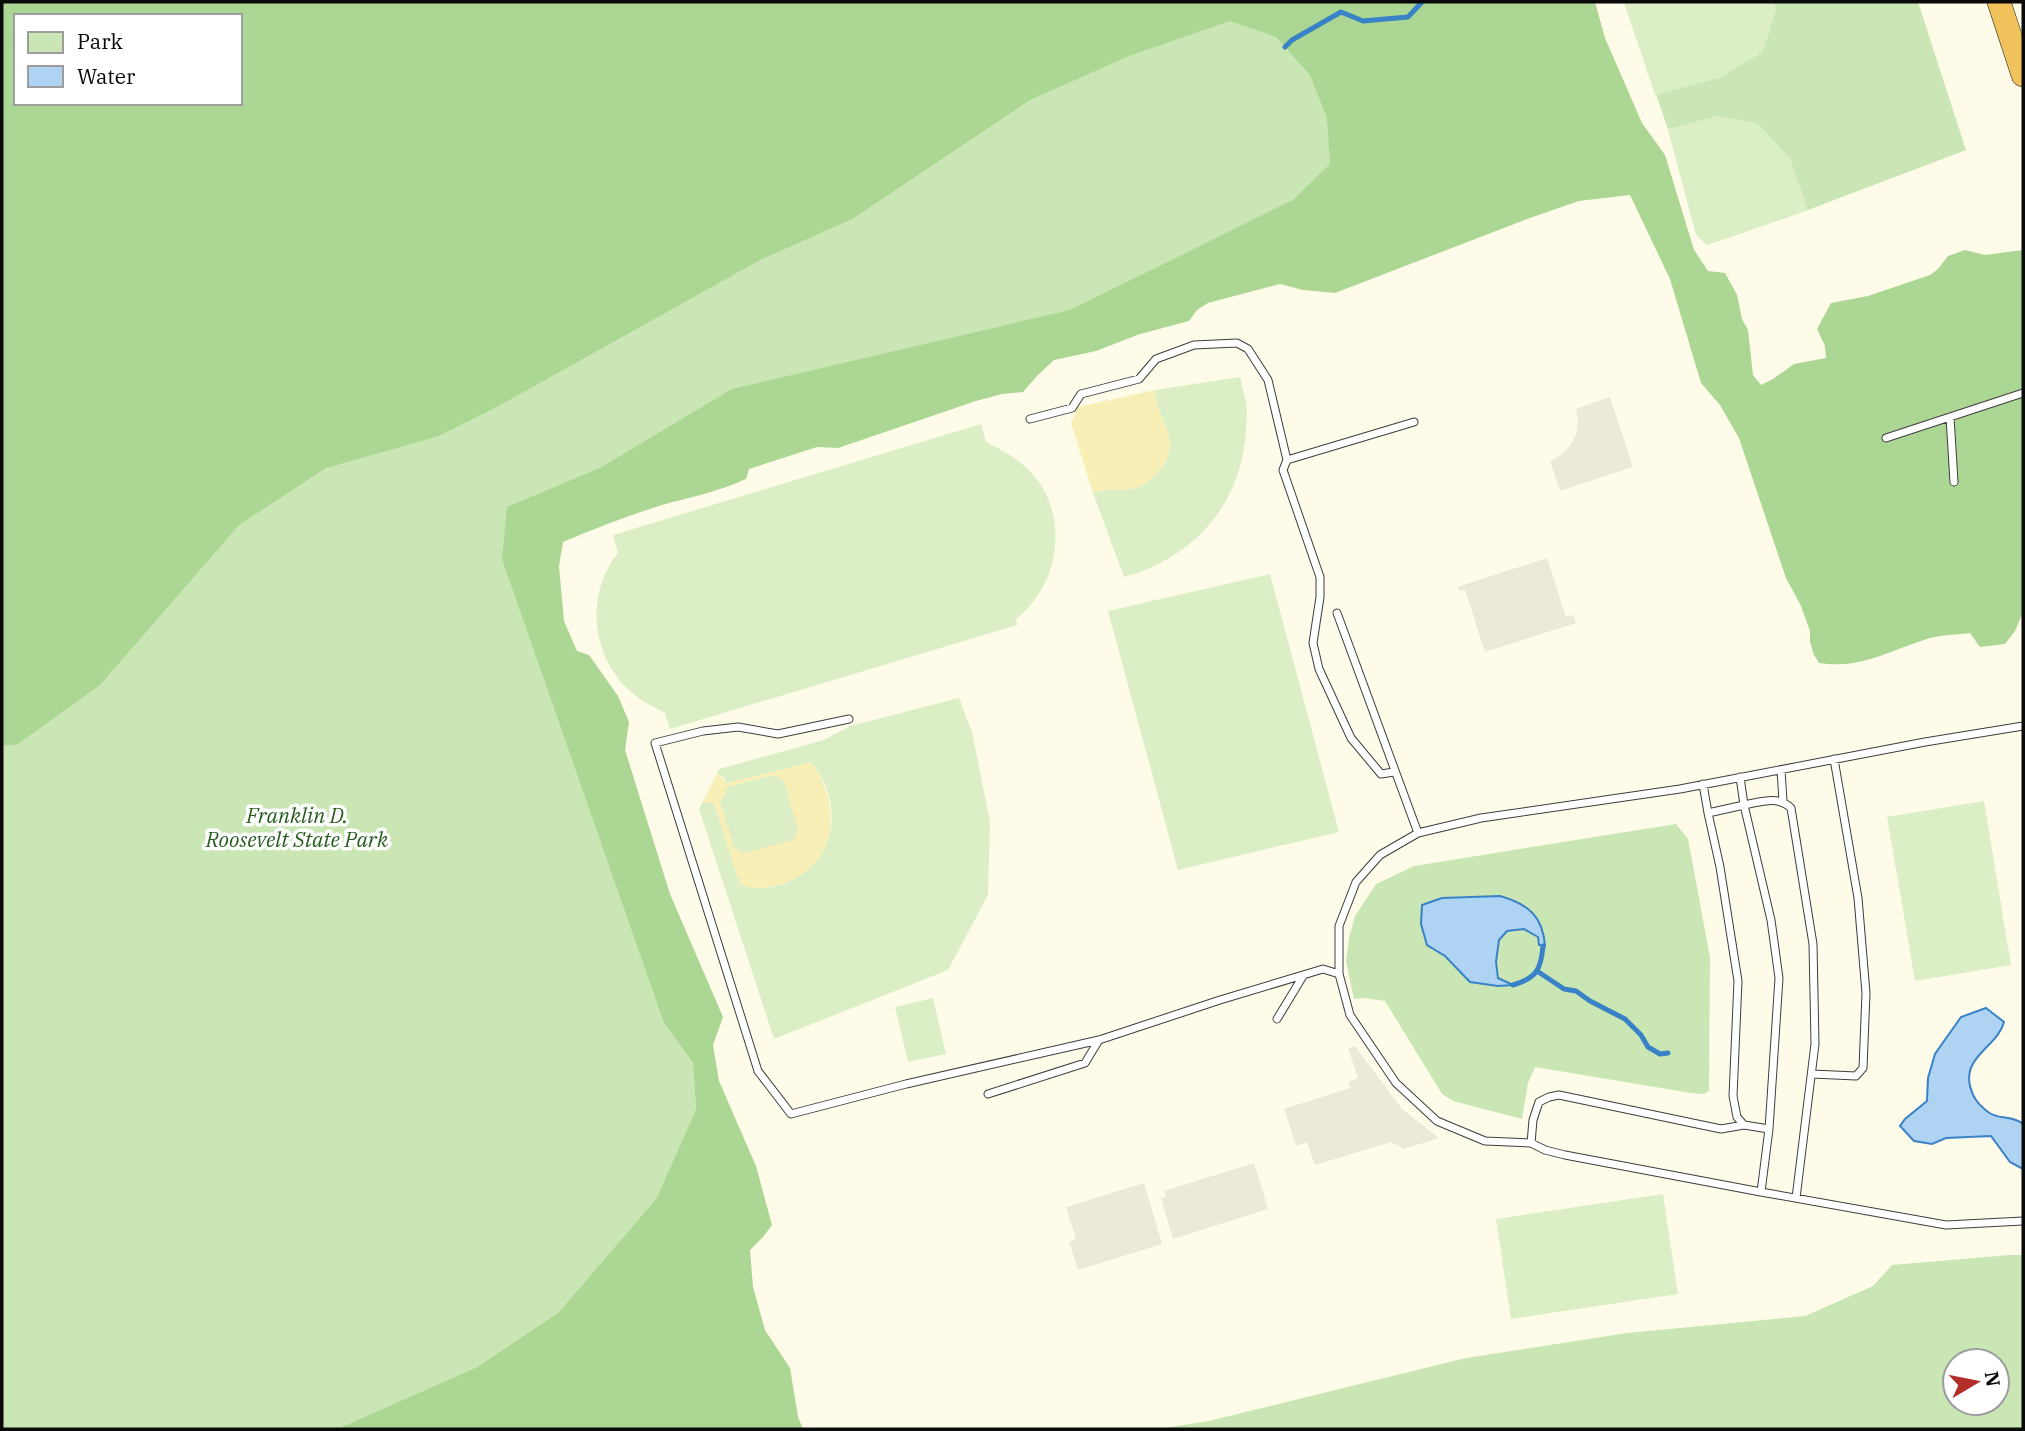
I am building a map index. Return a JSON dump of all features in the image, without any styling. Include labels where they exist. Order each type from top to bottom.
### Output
[{"type":"highway","points":[[1999,2],[2023,75]]},
{"type":"lane","points":[[1030,419],[1072,408],[1082,394],[1139,379],[1156,359],[1194,345],[1237,343],[1248,349],[1268,380],[1287,460],[1283,470],[1320,577],[1320,597],[1313,643],[1319,668],[1351,738],[1381,774],[1394,772]]},
{"type":"lane","points":[[1886,438],[2023,393]]},
{"type":"lane","points":[[1950,417],[1954,482]]},
{"type":"lane","points":[[1287,460],[1414,422]]},
{"type":"lane","points":[[1337,613],[1418,833]]},
{"type":"lane","points":[[849,719],[778,734],[738,727],[703,731],[655,743],[758,1071],[792,1114],[906,1084],[1099,1040],[1322,969],[1339,974]]},
{"type":"lane","points":[[2023,726],[1680,789],[1481,818],[1418,833],[1380,855],[1356,882],[1339,926],[1339,974],[1350,1015],[1396,1083],[1437,1121],[1485,1142],[1531,1143],[1565,1155],[1946,1225],[2023,1221]]},
{"type":"lane","points":[[1812,1074],[1856,1076],[1863,1068],[1866,993],[1858,898],[1834,759]]},
{"type":"lane","points":[[1782,769],[1783,801]]},
{"type":"lane","points":[[1740,777],[1771,920],[1779,978],[1769,1129],[1761,1192]]},
{"type":"lane","points":[[1703,785],[1722,878],[1738,981],[1732,1096],[1737,1116],[1744,1125]]},
{"type":"lane","points":[[1708,813],[1774,799],[1783,801],[1791,808],[1813,944],[1815,1044],[1796,1198]]},
{"type":"lane","points":[[1277,1019],[1303,975]]},
{"type":"lane","points":[[988,1094],[1085,1063],[1099,1040]]},
{"type":"lane","points":[[1531,1143],[1533,1120],[1539,1102],[1559,1095],[1721,1129],[1744,1125],[1769,1129]]},
{"type":"green space","name":"Franklin D. Roosevelt State Park","points":[[2,2],[1312,2],[1396,228],[507,508],[664,1023],[693,1063],[696,1109],[656,1199],[558,1313],[477,1367],[337,1429],[2,1429]]},
{"type":"green space","points":[[2,2],[1595,2],[1605,38],[1642,123],[1665,155],[1694,250],[1708,271],[1725,273],[1737,295],[1742,319],[1748,330],[1753,375],[1761,385],[1794,364],[1826,358],[1825,346],[1817,329],[1831,303],[1868,296],[1930,275],[1948,256],[1965,250],[1985,255],[2023,250],[2023,612],[2015,631],[2005,644],[1980,647],[1970,633],[1939,636],[1860,662],[1819,663],[1814,655],[1810,631],[1801,606],[1786,578],[1739,438],[1720,405],[1701,383],[1670,279],[1630,195],[1579,201],[1335,293],[1303,290],[1280,284],[1208,303],[1197,310],[1189,321],[1140,334],[1096,351],[1054,360],[1023,392],[976,401],[838,448],[817,447],[749,469],[746,479],[736,484],[649,509],[563,542],[559,566],[564,621],[577,651],[589,655],[618,696],[629,722],[625,750],[670,894],[723,1017],[713,1045],[719,1081],[756,1166],[772,1225],[750,1250],[753,1287],[765,1330],[790,1368],[798,1417],[803,1429],[337,1429],[477,1367],[558,1313],[656,1199],[696,1109],[693,1063],[664,1023],[502,559],[507,507],[600,468],[732,389],[1070,310],[1293,200],[1330,164],[1327,118],[1310,75],[1276,37],[1230,21],[1129,56],[1030,100],[852,219],[760,260],[493,409],[439,436],[326,468],[239,525],[100,685],[18,744],[2,746]]},
{"type":"green space","points":[[1624,2],[1918,2],[1966,150],[1707,245],[1696,234],[1668,129]]},
{"type":"green space","points":[[1624,2],[1774,2],[1776,9],[1763,52],[1719,78],[1655,95]]},
{"type":"green space","points":[[1717,116],[1757,123],[1790,158],[1808,210],[1707,245],[1696,234],[1668,129]]},
{"type":"green space","points":[[1240,377],[1247,409],[1245,441],[1232,489],[1221,510],[1189,544],[1170,558],[1124,577],[1093,493],[1139,487],[1158,472],[1166,460],[1170,440],[1156,401],[1155,390]]},
{"type":"green space","points":[[981,424],[986,442],[1013,457],[1035,477],[1046,494],[1053,513],[1054,552],[1050,571],[1042,589],[1016,619],[1017,625],[670,729],[665,713],[637,697],[616,676],[600,642],[597,624],[600,586],[618,553],[613,535]]},
{"type":"green space","points":[[1270,574],[1339,832],[1178,870],[1108,611]]},
{"type":"green space","points":[[959,698],[972,732],[990,822],[988,895],[948,970],[774,1039],[699,809],[702,803],[714,803],[740,885],[767,888],[801,875],[825,848],[832,814],[829,796],[822,778],[811,762],[727,783],[717,773],[719,769],[824,740],[850,726]]},
{"type":"green space","points":[[774,775],[784,781],[798,830],[793,840],[744,853],[734,848],[720,801],[727,787]]},
{"type":"green space","points":[[1984,801],[2011,965],[1915,981],[1887,817]]},
{"type":"green space","points":[[1676,824],[1688,839],[1710,957],[1709,1091],[1704,1094],[1535,1067],[1528,1083],[1522,1119],[1453,1101],[1442,1094],[1385,1001],[1354,999],[1346,961],[1349,938],[1355,916],[1376,884],[1414,866]]},
{"type":"green space","points":[[933,998],[946,1054],[908,1062],[895,1007]]},
{"type":"green space","points":[[1663,1194],[1678,1294],[1511,1319],[1496,1219]]},
{"type":"green space","points":[[2023,1255],[2023,1429],[1158,1429],[1209,1421],[1466,1358],[1627,1333],[1805,1316],[1873,1286],[1892,1265]]},
{"type":"sand","points":[[1155,390],[1156,401],[1170,440],[1166,460],[1153,477],[1139,487],[1093,493],[1071,423],[1078,407]]},
{"type":"sand","points":[[811,762],[821,777],[830,812],[826,846],[818,861],[805,873],[782,884],[758,888],[740,885],[714,803],[702,803],[717,773],[727,783]],"holes":[[[774,775],[784,782],[724,797],[727,787]]]},
{"type":"shaded area","points":[[1610,397],[1633,467],[1560,491],[1550,461],[1562,454],[1576,434],[1576,409]]},
{"type":"shaded area","points":[[1547,558],[1566,617],[1573,615],[1576,623],[1485,652],[1465,590],[1459,591],[1457,587]]},
{"type":"shaded area","points":[[1355,1046],[1402,1109],[1439,1138],[1404,1149],[1391,1142],[1315,1165],[1307,1142],[1296,1146],[1284,1109],[1350,1088],[1348,1082],[1358,1078],[1348,1048]]},
{"type":"shaded area","points":[[1254,1163],[1268,1209],[1173,1239],[1161,1198],[1166,1197],[1164,1191]]},
{"type":"shaded area","points":[[1144,1183],[1162,1244],[1078,1270],[1069,1242],[1076,1239],[1066,1207]]},
{"type":"water","points":[[1500,896],[1519,903],[1532,913],[1541,927],[1545,946],[1539,945],[1538,937],[1524,929],[1507,931],[1499,940],[1496,962],[1498,978],[1513,985],[1470,982],[1445,956],[1427,945],[1421,924],[1422,905],[1442,898]]},
{"type":"water","points":[[1986,1008],[2004,1022],[1995,1038],[1976,1059],[1969,1076],[1970,1086],[1976,1100],[1988,1112],[2015,1119],[2023,1124],[2023,1169],[2010,1162],[1991,1136],[1946,1138],[1932,1144],[1914,1141],[1900,1126],[1927,1101],[1928,1078],[1935,1054],[1961,1017]]},
{"type":"waterway","points":[[1285,47],[1292,40],[1341,12],[1363,21],[1408,17],[1422,2]]},
{"type":"waterway","points":[[1513,985],[1533,976],[1539,967],[1543,946]]},
{"type":"waterway","points":[[1537,971],[1564,989],[1576,991],[1625,1019],[1641,1035],[1648,1047],[1660,1054],[1668,1053]]}]
